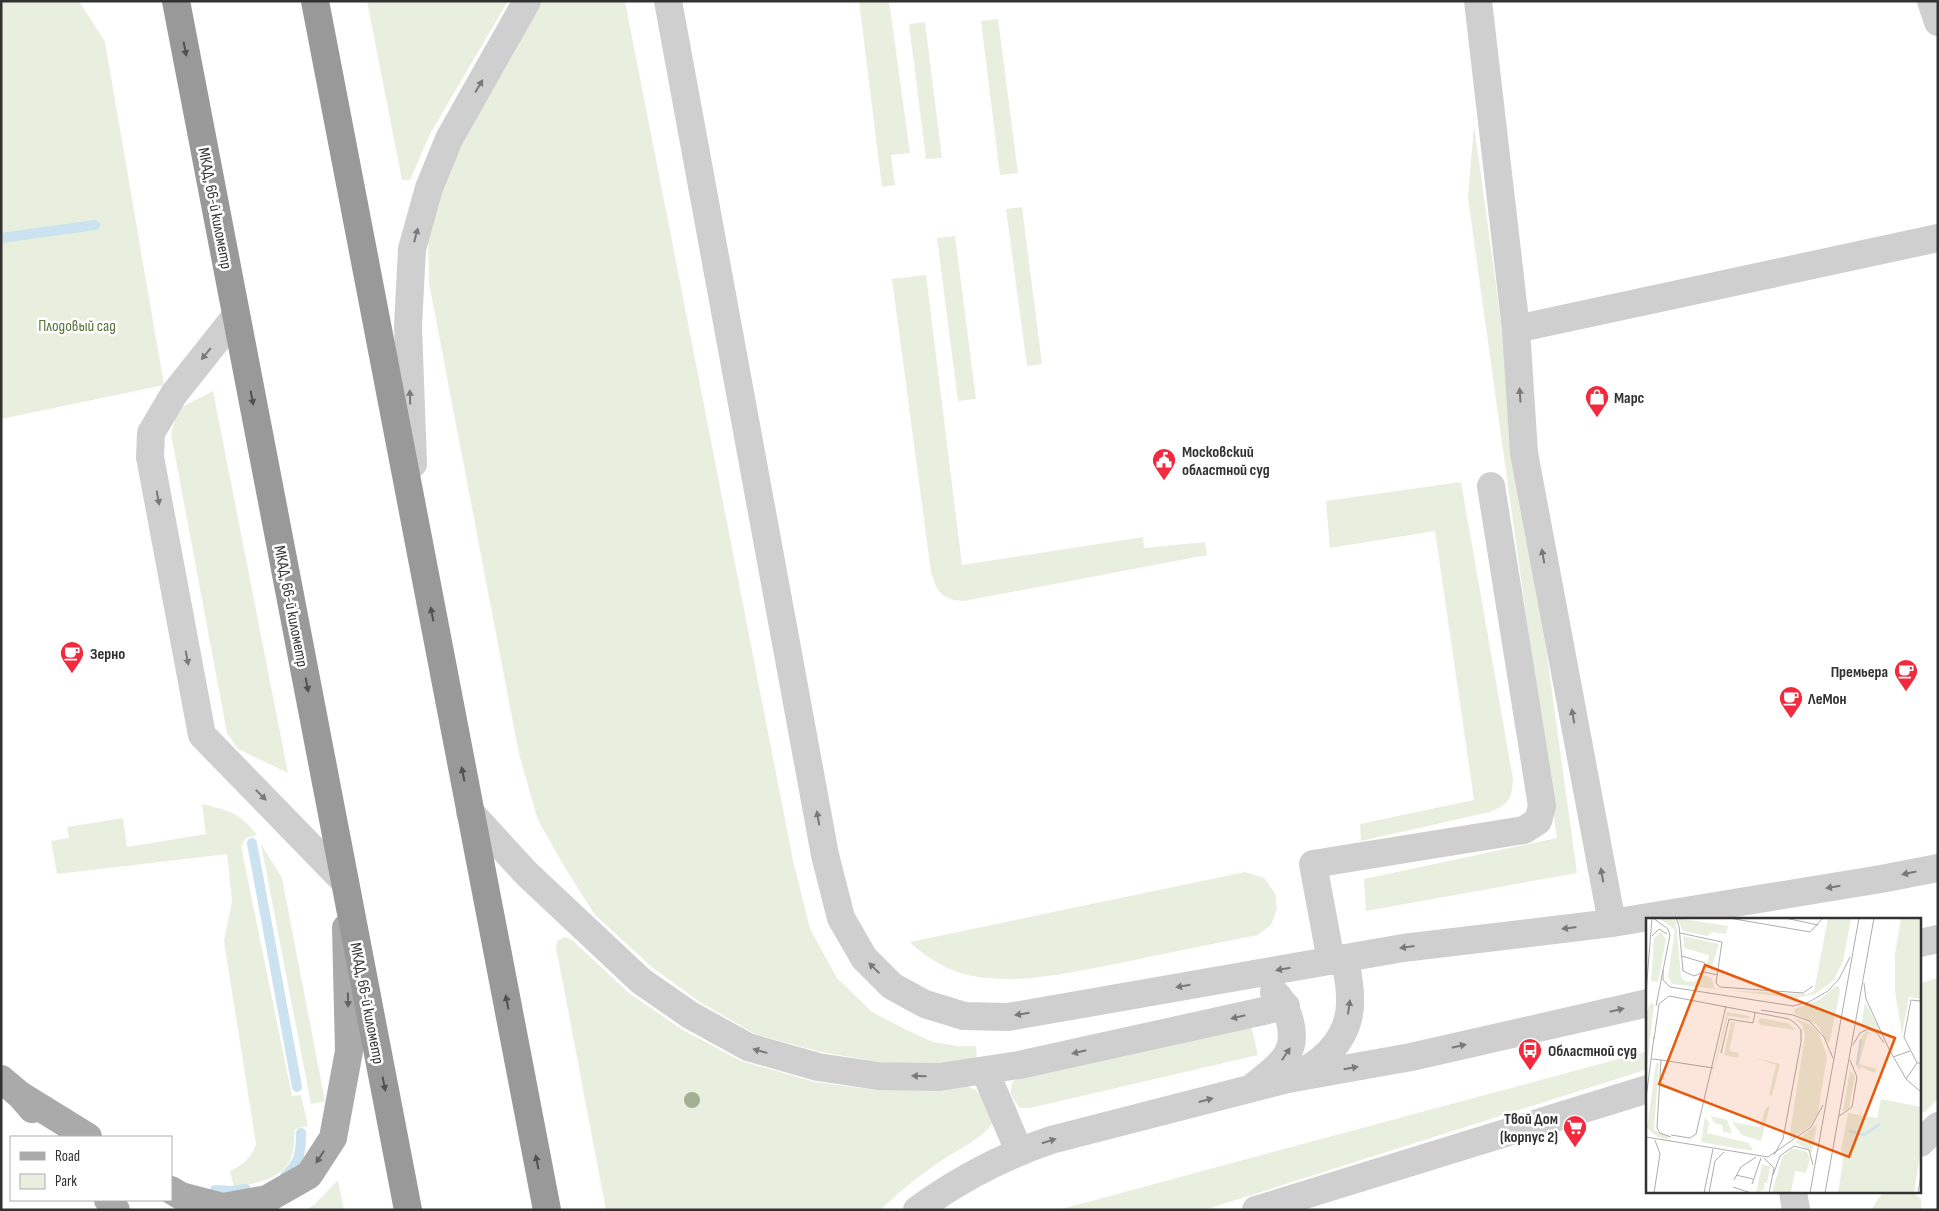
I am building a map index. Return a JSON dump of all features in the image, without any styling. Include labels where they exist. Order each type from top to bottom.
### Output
[{"type":"highway","name":"МКАД, 66-й километр","points":[[176,1],[408,1210]]},
{"type":"highway","points":[[315,1],[547,1210]]},
{"type":"main road","points":[[172,1191],[181,1196],[223,1206],[267,1199],[309,1175],[334,1138],[349,1051],[345,882]]},
{"type":"main road","points":[[11,1087],[54,1136]]},
{"type":"main road","points":[[11,1087],[86,1136]]},
{"type":"street","points":[[423,567],[411,442],[408,326],[412,249],[429,188],[449,139],[528,1]]},
{"type":"street","points":[[668,1],[824,854],[842,918],[864,958],[892,986],[925,1004],[964,1016],[1008,1017],[1403,948],[1612,923],[1938,868]]},
{"type":"street","points":[[1478,1],[1516,329],[1524,453],[1612,923]]},
{"type":"street","points":[[1931,1],[1938,22]]},
{"type":"street","points":[[1516,329],[1938,238]]},
{"type":"street","points":[[236,316],[174,394],[150,433],[150,457],[202,735],[345,882]]},
{"type":"street","points":[[1288,1079],[1313,1067],[1334,1049],[1347,1025],[1350,998],[1313,864],[1524,830],[1538,821],[1542,806],[1491,486]]},
{"type":"street","points":[[470,812],[527,874],[641,981],[690,1015],[748,1047],[818,1067],[878,1076],[939,1077],[1019,1065],[1286,1006]]},
{"type":"street","points":[[1922,943],[1938,939]]},
{"type":"street","points":[[1231,978],[1254,982],[1276,992],[1286,1006],[1293,1029],[1291,1050],[1276,1068],[1252,1088]]},
{"type":"street","points":[[917,1210],[958,1184],[1019,1151],[1051,1140],[1288,1079],[1412,1057],[1646,1004]]},
{"type":"street","points":[[985,1071],[1019,1151]]},
{"type":"street","points":[[1256,1210],[1646,1090]]},
{"type":"street","points":[[1922,1141],[1938,1126]]},
{"type":"street","points":[[1793,1194],[1796,1210]]},
{"type":"green space","name":"Плодовый сад","points":[[1,1],[79,1],[105,42],[164,385],[1,419]]},
{"type":"green space","points":[[367,1],[508,1],[431,132],[410,180],[402,180]]},
{"type":"green space","points":[[539,1],[625,1],[793,860],[810,929],[837,978],[872,1012],[933,1042],[958,1046],[976,1046],[977,1058],[938,1063],[879,1062],[821,1052],[755,1034],[700,1002],[653,968],[595,915],[565,868],[538,820],[519,754],[429,283],[428,237],[456,144]]},
{"type":"green space","points":[[859,1],[889,1],[910,153],[891,155],[895,185],[882,187]]},
{"type":"green space","points":[[998,19],[1018,173],[1000,175],[981,21]]},
{"type":"green space","points":[[925,22],[942,158],[926,159],[909,24]]},
{"type":"green space","points":[[1474,125],[1577,873],[1366,911],[1364,879],[1557,838],[1468,198]]},
{"type":"green space","points":[[1022,207],[1042,364],[1027,366],[1006,209]]},
{"type":"green space","points":[[955,236],[976,399],[958,401],[937,238]]},
{"type":"green space","points":[[926,275],[962,565],[1143,537],[1144,548],[1205,542],[1207,555],[964,601],[945,597],[938,590],[931,572],[892,279]]},
{"type":"green space","points":[[213,391],[288,773],[238,749],[227,733],[171,434],[178,409]]},
{"type":"green space","points":[[1461,482],[1513,779],[1512,791],[1505,803],[1490,812],[1361,841],[1360,824],[1474,800],[1435,531],[1330,548],[1326,501]]},
{"type":"green space","points":[[202,804],[219,808],[239,817],[257,835],[246,838],[241,846],[292,1096],[301,1095],[308,1126],[295,1129],[292,1156],[284,1169],[271,1178],[234,1188],[230,1171],[246,1160],[256,1144],[224,941],[232,901],[227,854],[57,874],[51,841],[69,838],[67,827],[123,818],[127,847],[206,834]]},
{"type":"green space","points":[[261,844],[282,878],[325,1101],[311,1104]]},
{"type":"green space","points":[[1245,872],[1264,878],[1275,893],[1277,909],[1271,925],[1258,935],[1065,973],[1009,979],[973,976],[947,968],[923,954],[910,942]]},
{"type":"green space","points":[[565,937],[572,940],[629,993],[681,1029],[741,1061],[815,1082],[877,1090],[940,1090],[968,1087],[976,1090],[980,1095],[992,1124],[976,1139],[944,1159],[903,1189],[880,1210],[606,1210],[556,947],[557,941]]},
{"type":"green space","points":[[1938,978],[1938,1099],[1925,1112],[1922,1112],[1922,982]]},
{"type":"green space","points":[[1251,1025],[1258,1055],[1030,1108],[1020,1108],[1012,1095],[1013,1081],[1022,1077]]},
{"type":"green space","points":[[1646,1052],[1646,1070],[1204,1210],[1058,1210]]},
{"type":"green space","points":[[338,1180],[344,1210],[306,1210],[315,1204]]},
{"type":"green space","points":[[1882,1194],[1915,1194],[1921,1199],[1922,1210],[1871,1210]]},
{"type":"waterway","points":[[1,238],[95,225]]},
{"type":"waterway","points":[[252,843],[297,1087]]},
{"type":"waterway","points":[[285,1176],[299,1157],[301,1133]]},
{"type":"waterway","points":[[215,1190],[233,1191],[246,1189]]},
{"type":"place","name":"Марс","points":[[1597,418]]},
{"type":"place","name":"Московский областной суд","points":[[1164,481]]},
{"type":"place","name":"Зерно","points":[[72,674]]},
{"type":"place","name":"Премьера","points":[[1906,692]]},
{"type":"place","name":"ЛеМон","points":[[1791,719]]},
{"type":"place","name":"Областной суд","points":[[1530,1071]]},
{"type":"place","name":"Твой Дом (корпус 2)","points":[[1575,1148]]}]
